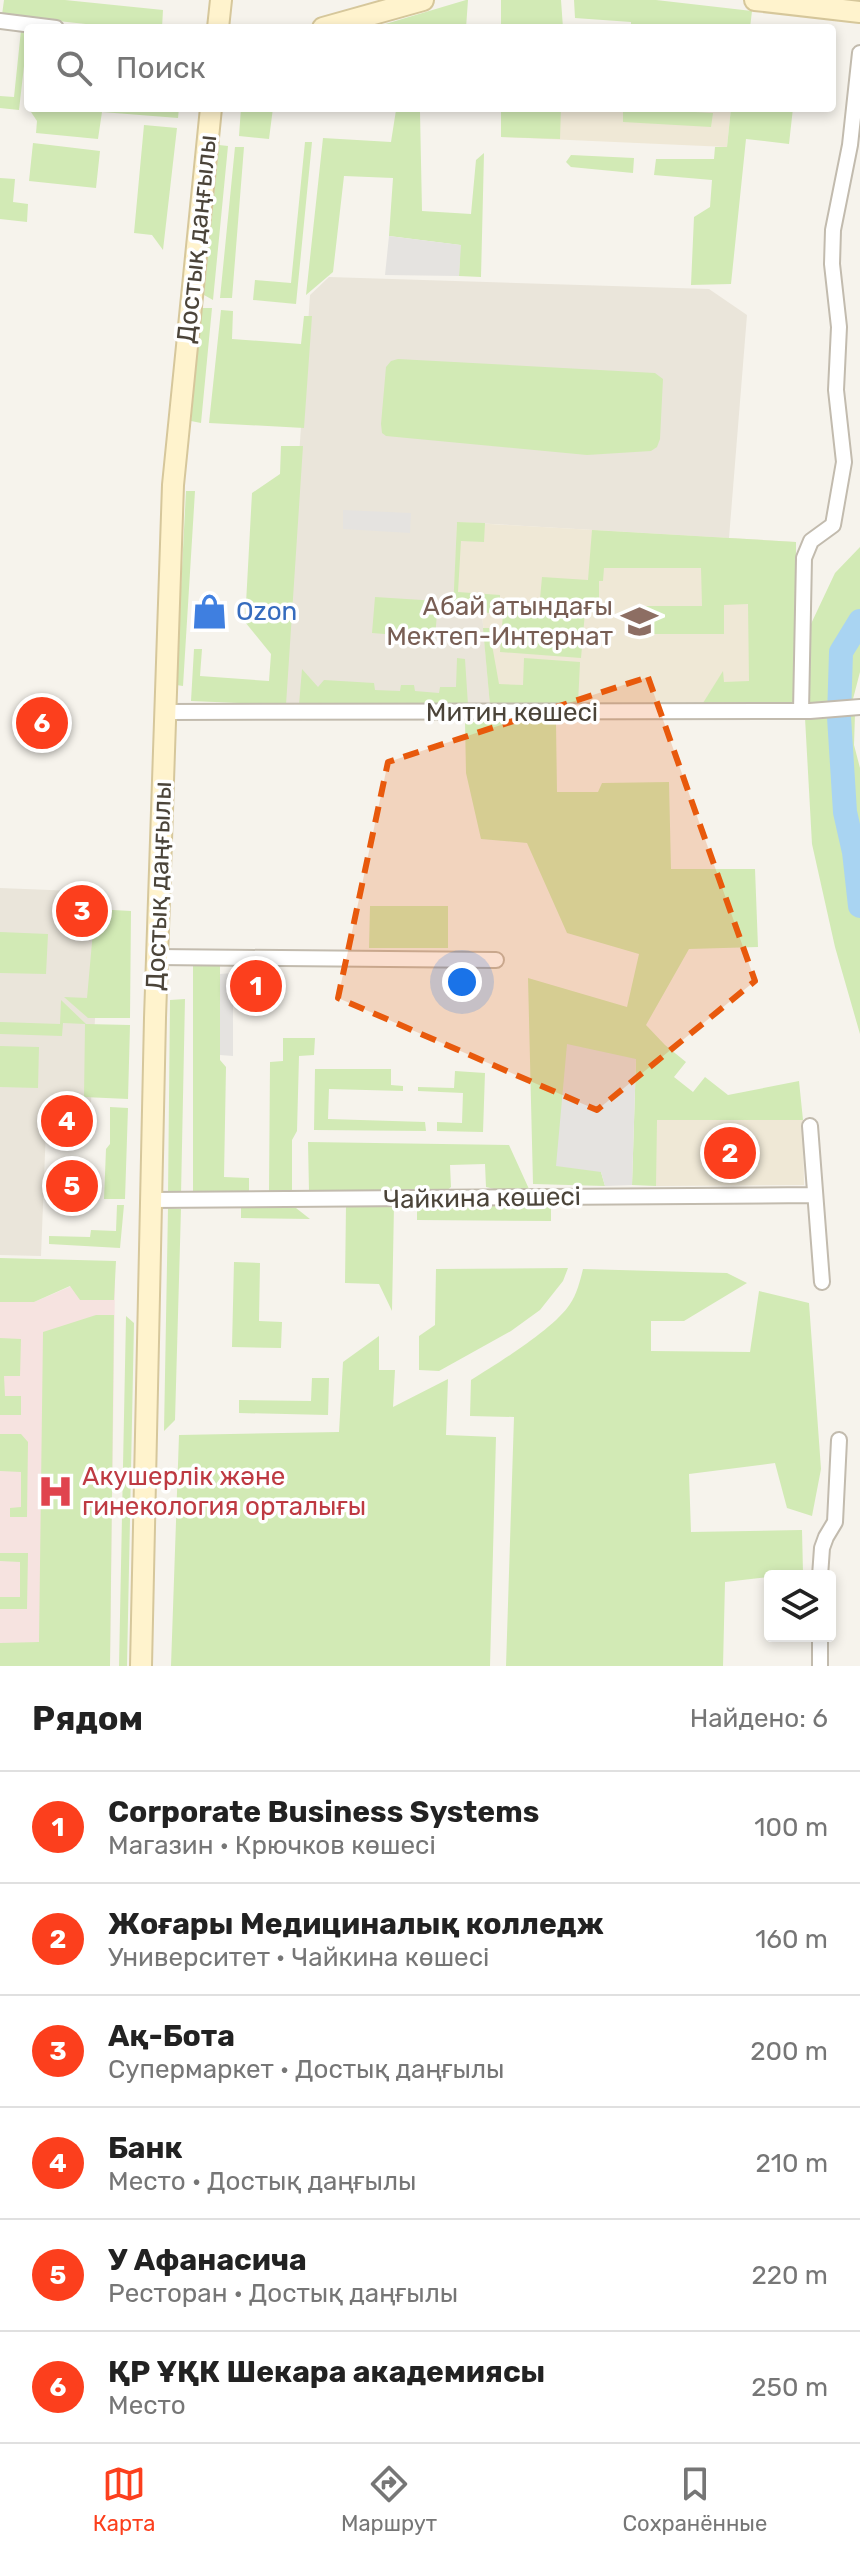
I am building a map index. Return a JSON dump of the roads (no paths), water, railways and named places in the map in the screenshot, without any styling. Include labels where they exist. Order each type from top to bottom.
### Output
[{"type":"main road","points":[[218,24],[221,0]]},
{"type":"main road","points":[[337,24],[423,0]]},
{"type":"main road","points":[[755,0],[823,4],[860,12]]},
{"type":"main road","name":"Достық даңғылы","points":[[141,1666],[164,712],[177,427],[211,112]]},
{"type":"street","points":[[0,21],[24,24]]},
{"type":"street","points":[[801,711],[804,558],[811,541],[833,525],[844,462],[836,390],[839,327],[832,264],[833,230],[850,145],[860,53]]},
{"type":"street","name":"Митин көшесі","points":[[164,712],[801,711],[853,707]]},
{"type":"street","points":[[157,957],[496,960]]},
{"type":"street","points":[[810,1126],[822,1282]]},
{"type":"street","name":"Чайкина көшесі","points":[[151,1200],[814,1195]]},
{"type":"street","points":[[820,1570],[822,1548],[835,1522],[839,1440]]},
{"type":"street","points":[[820,1642],[820,1666]]},
{"type":"waterway","points":[[860,621],[841,652],[839,717],[845,812],[854,852],[860,906]]},
{"type":"place","name":"Ozon","points":[[210,611]]},
{"type":"place","name":"Абай атындағы Мектеп-Интернат","points":[[639,621]]},
{"type":"place","name":"ҚР ҰҚК Шекара академиясы","points":[[42,723]]},
{"type":"place","name":"Ақ-Бота","points":[[82,911]]},
{"type":"place","name":"Corporate Business Systems","points":[[256,986]]},
{"type":"place","name":"Банк","points":[[67,1121]]},
{"type":"place","name":"Жоғары Медициналық колледж","points":[[730,1153]]},
{"type":"place","name":"У Афанасича","points":[[72,1186]]},
{"type":"place","name":"Акушерлік және гинекология орталығы","points":[[56,1491]]}]
